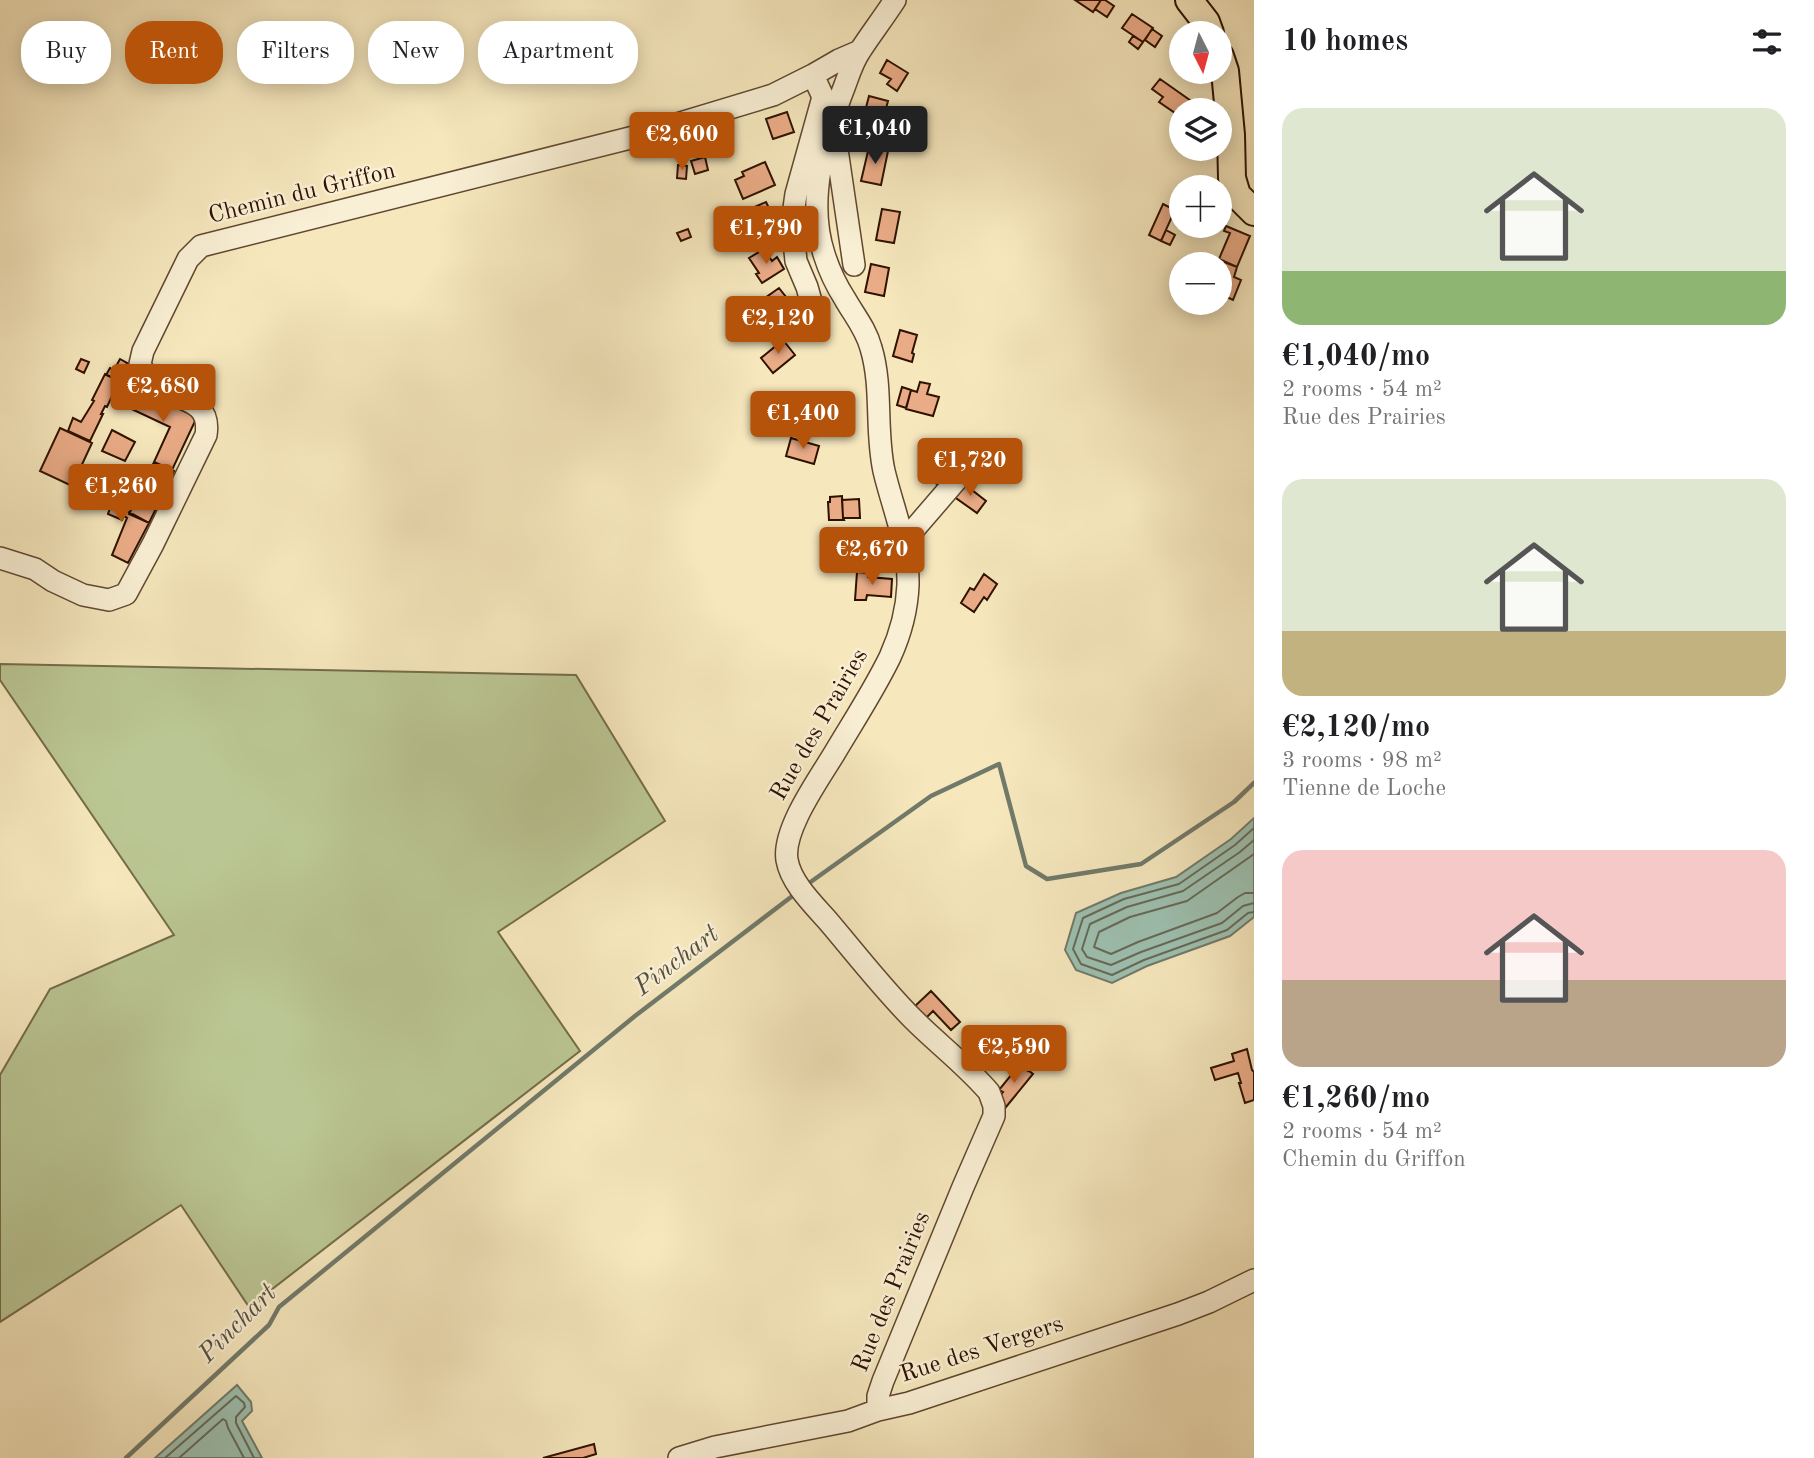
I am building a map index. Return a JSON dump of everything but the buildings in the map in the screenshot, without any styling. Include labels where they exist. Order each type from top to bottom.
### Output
[{"type":"main road","points":[[1189,0],[1205,21]]},
{"type":"main road","points":[[1226,84],[1232,178],[1237,195],[1254,212]]},
{"type":"street","name":"Rue des Prairies","points":[[878,1410],[878,1396],[883,1381],[994,1116],[992,1099],[983,1086],[893,998],[803,890],[787,859],[787,844],[799,814],[890,657],[907,600],[908,569],[903,538],[882,462],[877,377],[872,350],[868,337],[836,284],[820,242],[818,195],[832,120],[853,64],[895,0]]},
{"type":"street","name":"Chemin du Griffon","points":[[0,558],[35,569],[83,595],[108,600],[126,594],[206,435],[208,422],[202,409],[150,382],[139,364],[188,259],[201,246],[634,137],[773,95],[860,51]]},
{"type":"street","points":[[811,328],[814,312],[796,261],[792,222],[796,194],[823,97],[813,75]]},
{"type":"street","points":[[832,120],[854,265]]},
{"type":"street","points":[[903,538],[916,527],[959,477]]},
{"type":"street","name":"Rue des Vergers","points":[[679,1458],[715,1447],[848,1421],[909,1403],[1178,1314],[1254,1280]]},
{"type":"green space","points":[[0,664],[576,675],[665,821],[498,932],[580,1051],[249,1307],[181,1205],[0,1322],[0,1075],[50,989],[174,935],[0,680]]},
{"type":"water","points":[[1254,818],[1254,917],[1230,936],[1147,966],[1112,983],[1076,970],[1065,950],[1076,913],[1121,893],[1176,877],[1231,839]]},
{"type":"water","points":[[237,1385],[251,1402],[252,1411],[242,1421],[262,1458],[155,1458]]},
{"type":"waterway","name":"Pinchart","points":[[805,886],[931,796],[999,764],[1026,866],[1047,879],[1141,864],[1234,802],[1254,783]]},
{"type":"waterway","name":"Pinchart","points":[[126,1458],[269,1325],[279,1307],[635,1016],[795,894]]}]
